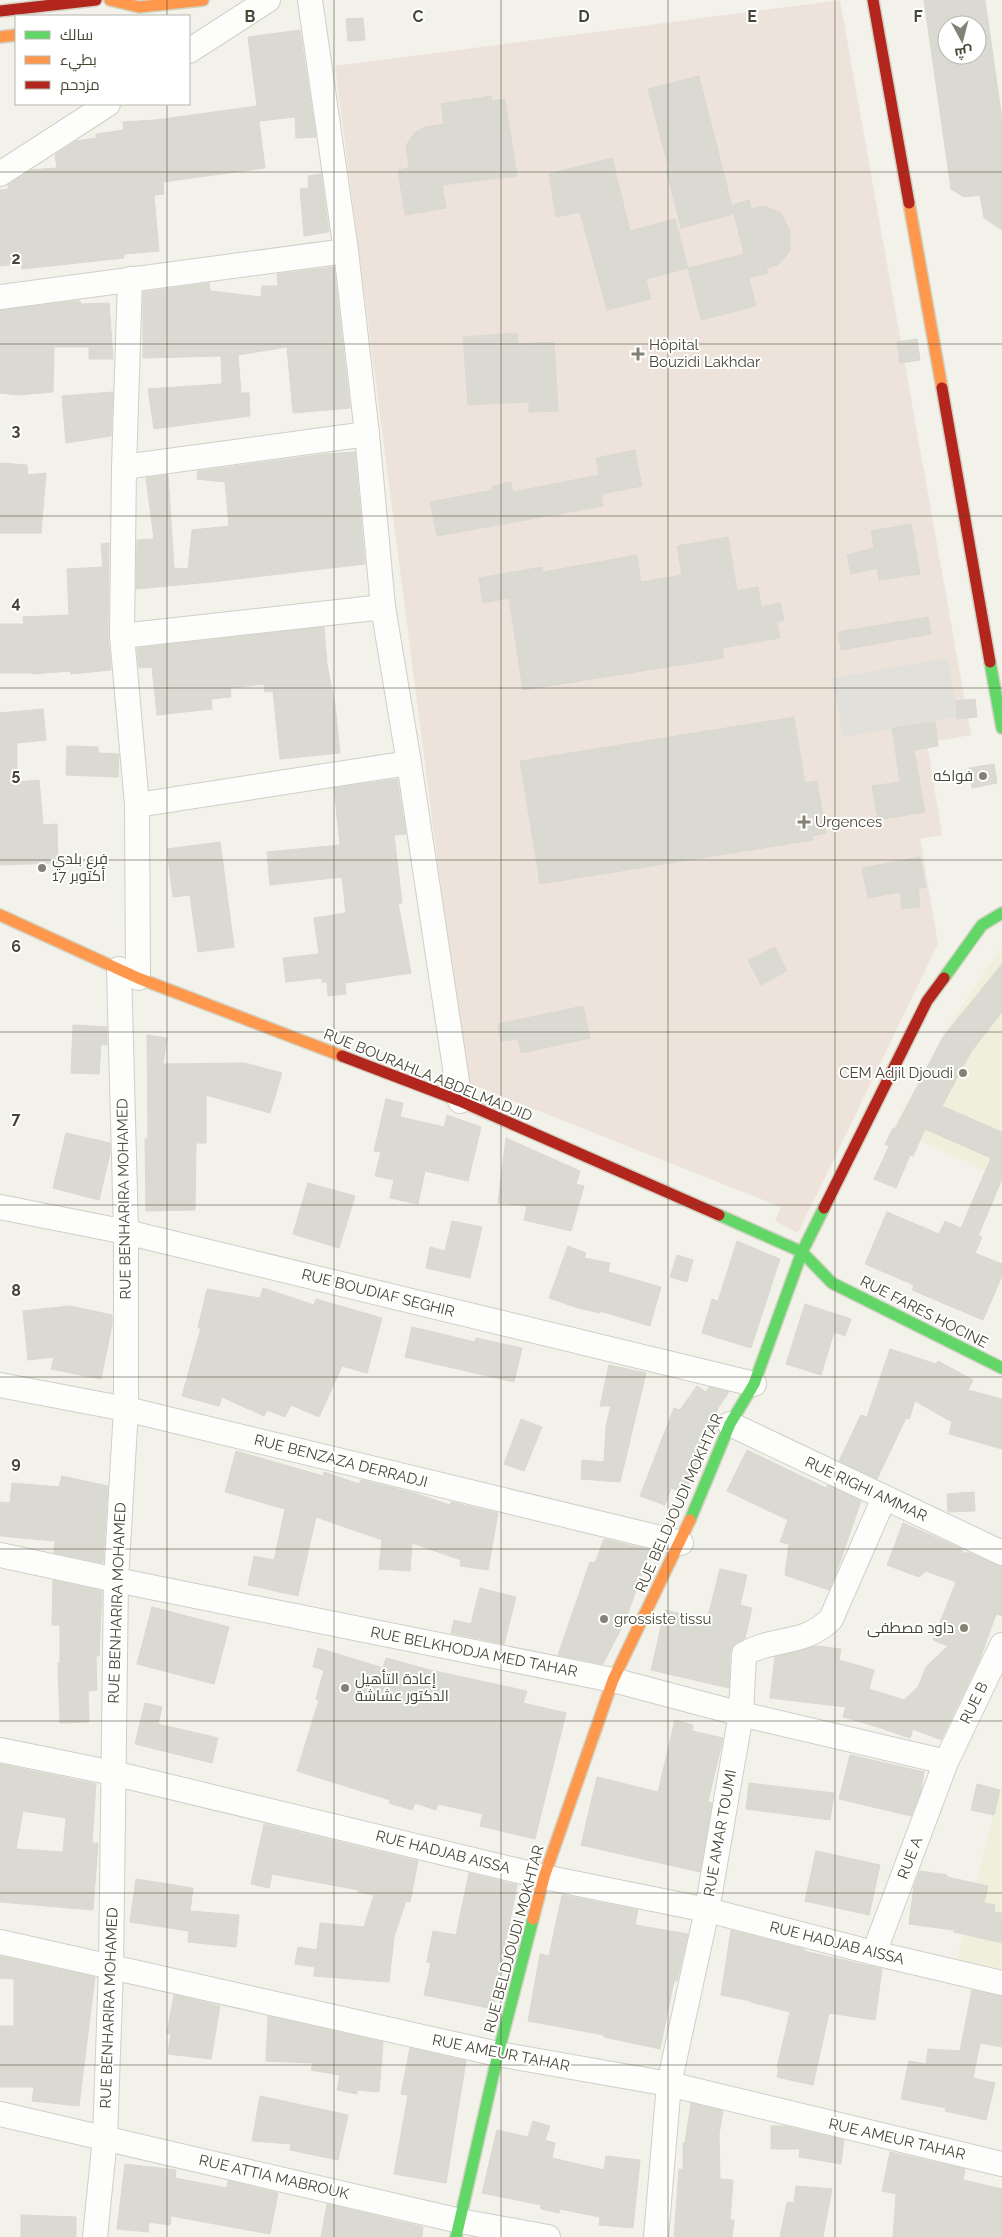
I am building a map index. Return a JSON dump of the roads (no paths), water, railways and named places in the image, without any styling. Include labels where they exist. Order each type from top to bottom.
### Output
[{"type":"street","points":[[0,11],[96,0]]},
{"type":"street","points":[[110,0],[139,7]]},
{"type":"street","points":[[122,15],[139,7],[203,0]]},
{"type":"street","points":[[190,50],[268,0]]},
{"type":"street","points":[[310,0],[346,251],[367,434],[383,607],[409,763],[460,1101]]},
{"type":"street","points":[[873,0],[1001,718]]},
{"type":"street","points":[[0,36],[15,34]]},
{"type":"street","points":[[0,174],[106,105]]},
{"type":"street","points":[[0,297],[346,251]]},
{"type":"street","name":"RUE BENHARIRA MOHAMED","points":[[95,2237],[105,2138],[111,1968],[116,1580],[126,1409],[128,974],[137,805],[122,636],[124,467],[130,279]]},
{"type":"street","points":[[124,467],[367,434]]},
{"type":"street","points":[[122,636],[383,607]]},
{"type":"street","points":[[137,805],[409,763]]},
{"type":"street","name":"RUE BELDJOUDI MOKHTAR","points":[[458,2229],[498,2054],[544,1877],[612,1680],[681,1543],[730,1424],[754,1384],[802,1252],[927,1001],[982,925],[1002,913]]},
{"type":"street","name":"RUE BOURAHLA ABDELMADJID","points":[[0,915],[128,974],[460,1101],[802,1252],[832,1283]]},
{"type":"street","name":"RUE BOUDIAF SEGHIR","points":[[0,1207],[126,1232],[754,1384]]},
{"type":"street","name":"RUE FARES HOCINE","points":[[832,1283],[1002,1368]]},
{"type":"street","name":"RUE BENZAZA DERRADJI","points":[[0,1385],[126,1409],[681,1543]]},
{"type":"street","name":"RUE RIGHI AMMAR","points":[[730,1424],[1002,1553]]},
{"type":"street","name":"RUE AMAR TOUMI","points":[[656,2237],[669,2084],[707,1910],[741,1714],[744,1654],[762,1646],[805,1637],[820,1630],[831,1619],[884,1498]]},
{"type":"street","name":"RUE BELKHODJA MED TAHAR","points":[[0,1555],[612,1680],[741,1714],[946,1762]]},
{"type":"street","name":"RUE B","points":[[946,1762],[1002,1645]]},
{"type":"street","name":"RUE HADJAB AISSA","points":[[0,1750],[113,1772],[544,1877],[707,1910],[874,1953],[1002,1983]]},
{"type":"street","name":"RUE A","points":[[874,1953],[946,1762]]},
{"type":"street","name":"RUE AMEUR TAHAR","points":[[0,1942],[498,2054],[669,2084],[1002,2164]]},
{"type":"street","name":"RUE ATTIA MABROUK","points":[[0,2114],[105,2138],[458,2229],[548,2237]]},
{"type":"place","name":"Hôpital Bouzidi Lakhdar","points":[[638,354]]},
{"type":"place","name":"فواكه","points":[[983,776]]},
{"type":"place","name":"Urgences","points":[[804,822]]},
{"type":"place","name":"فرع بلدي 17 أكتوبر","points":[[42,868]]},
{"type":"place","name":"CEM Adjil Djoudi","points":[[963,1073]]},
{"type":"place","name":"grossiste tissu","points":[[604,1619]]},
{"type":"place","name":"داود مصطفى","points":[[964,1628]]},
{"type":"place","name":"إعادة التأهيل الدكتور عشاشة","points":[[345,1688]]}]
